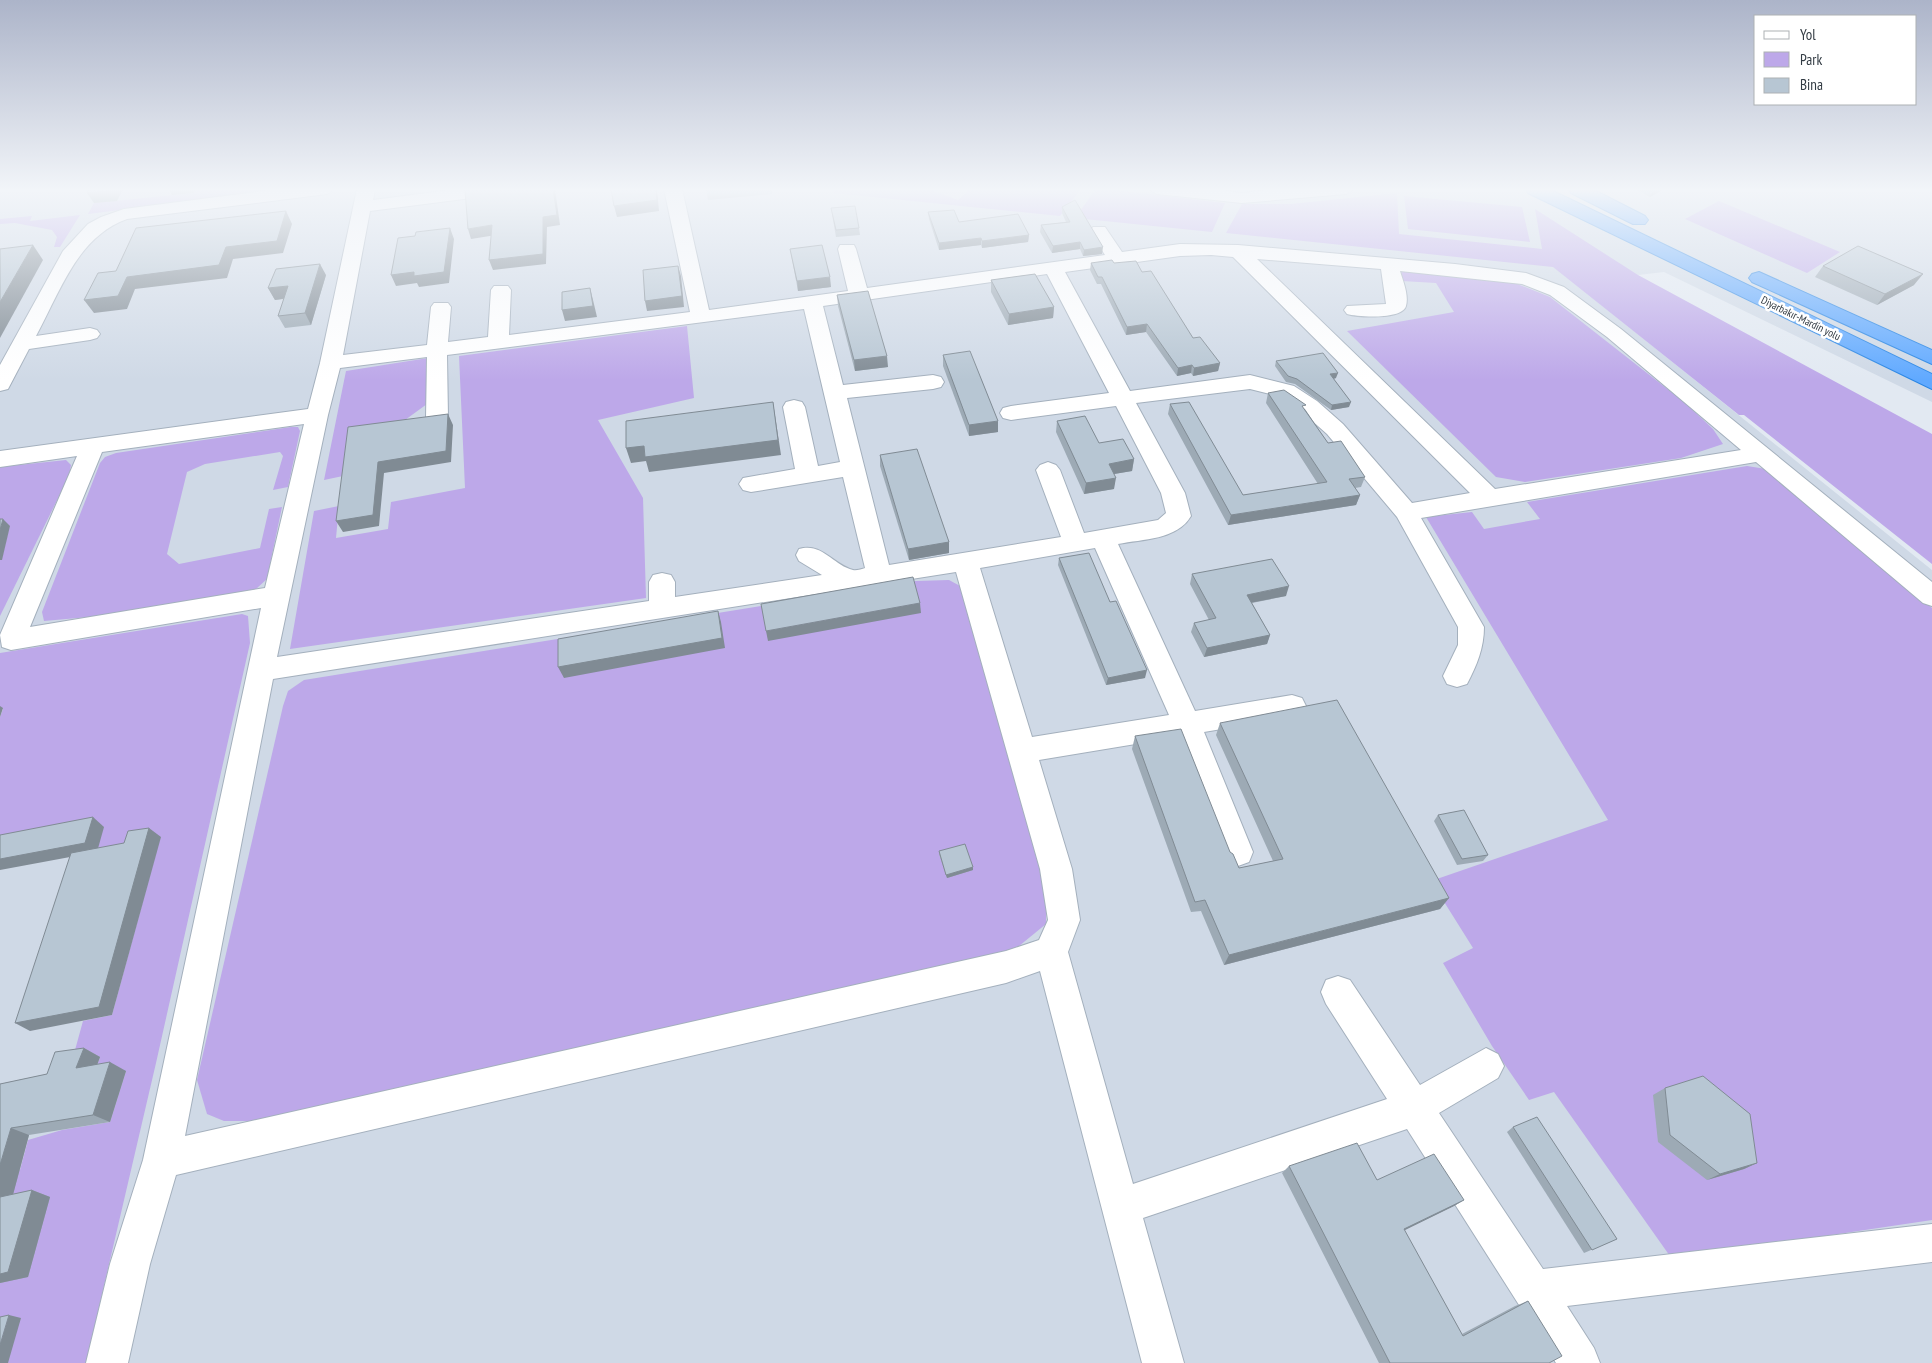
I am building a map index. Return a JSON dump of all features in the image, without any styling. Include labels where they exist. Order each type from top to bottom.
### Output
[{"type":"highway","name":"Diyarbakır-Mardin yolu","points":[[1664,253],[1932,382]]},
{"type":"highway","name":"Diyarbakır-Mardin yolu","points":[[1709,253],[1932,358]]},
{"type":"street","points":[[0,384],[72,253]]},
{"type":"street","points":[[107,1363],[130,1264],[162,1160],[263,670],[276,596],[317,414],[331,363],[353,253]]},
{"type":"street","points":[[687,253],[701,317]]},
{"type":"street","points":[[848,253],[859,295]]},
{"type":"street","points":[[1113,253],[1117,259]]},
{"type":"street","points":[[331,363],[701,317],[859,295],[948,272],[1053,267],[1162,253]]},
{"type":"street","points":[[1240,253],[1488,497]]},
{"type":"street","points":[[1257,253],[1389,264],[1526,279],[1557,291],[1614,333],[1932,596]]},
{"type":"street","points":[[1354,310],[1390,310],[1396,306],[1396,294],[1389,264]]},
{"type":"street","points":[[263,670],[647,616],[850,580],[1076,544],[1165,527],[1180,516],[1173,493],[1053,267]]},
{"type":"street","points":[[498,342],[501,290]]},
{"type":"street","points":[[812,301],[879,576]]},
{"type":"street","points":[[437,418],[437,350],[441,307]]},
{"type":"street","points":[[22,344],[90,334]]},
{"type":"street","points":[[834,393],[933,382]]},
{"type":"street","points":[[1011,413],[1122,397],[1250,382],[1286,391],[1309,406],[1335,429],[1406,512],[1471,627],[1471,645],[1457,676]]},
{"type":"street","points":[[794,407],[808,476]]},
{"type":"street","points":[[0,459],[317,414]]},
{"type":"street","points":[[6,641],[93,446]]},
{"type":"street","points":[[1406,512],[1488,497],[1761,454]]},
{"type":"street","points":[[751,484],[852,468]]},
{"type":"street","points":[[1048,470],[1076,544]]},
{"type":"street","points":[[1103,538],[1187,724],[1238,852]]},
{"type":"street","points":[[808,555],[850,580]]},
{"type":"street","points":[[966,562],[1056,869],[1064,920],[1051,952],[1163,1363]]},
{"type":"street","points":[[647,616],[662,582]]},
{"type":"street","points":[[6,641],[276,596]]},
{"type":"street","points":[[1021,751],[1292,706]]},
{"type":"street","points":[[162,1160],[1006,967],[1051,952]]},
{"type":"street","points":[[1338,992],[1534,1290],[1579,1363]]},
{"type":"street","points":[[1120,1208],[1414,1108],[1486,1066]]},
{"type":"street","points":[[1534,1290],[1932,1243]]},
{"type":"shaded area","points":[[0,253],[1932,253],[1932,402],[1664,272],[1638,275],[1554,267],[1932,570],[1932,1363],[0,1363]]},
{"type":"green space","points":[[1415,253],[1603,253],[1638,275],[1932,434],[1932,564],[1744,415],[1739,415],[1553,267]]},
{"type":"green space","points":[[1761,253],[1839,253],[1807,273]]},
{"type":"green space","points":[[1401,268],[1515,283],[1550,297],[1684,402],[1713,429],[1723,444],[1681,458],[1525,482],[1496,477],[1347,331],[1454,312],[1436,283],[1402,281]]},
{"type":"green space","points":[[687,326],[694,398],[598,420],[643,498],[646,598],[290,649],[314,511],[339,506],[336,538],[388,529],[391,502],[465,488],[459,356]]},
{"type":"green space","points":[[428,358],[427,404],[394,428],[343,476],[324,480],[346,371]]},
{"type":"green space","points":[[298,427],[300,431],[288,487],[273,490],[283,456],[280,452],[205,464],[187,472],[167,554],[179,564],[260,548],[269,509],[282,507],[267,579],[256,589],[111,615],[44,621],[42,612],[100,463],[105,457],[116,453]]},
{"type":"green space","points":[[66,460],[71,465],[69,476],[0,616],[0,467]]},
{"type":"green space","points":[[1747,466],[1766,469],[1782,480],[1932,608],[1932,1220],[1672,1259],[1554,1092],[1529,1100],[1492,1046],[1443,963],[1473,948],[1431,881],[1608,820],[1426,517],[1472,512],[1484,529],[1540,519],[1527,502]]},
{"type":"green space","points":[[949,580],[962,587],[1041,871],[1046,900],[1046,924],[1013,951],[259,1121],[224,1121],[207,1114],[197,1080],[288,691],[304,680],[916,581]]},
{"type":"green space","points":[[242,614],[248,616],[250,643],[156,1063],[86,1363],[0,1363],[0,1175],[20,1170],[28,1140],[62,1130],[110,1122],[126,1071],[93,1076],[100,1057],[72,1061],[83,1021],[112,1015],[160,838],[89,853],[0,846],[0,717],[3,709],[0,709],[0,653]]},
{"type":"building","points":[[0,253],[29,253],[0,302]]},
{"type":"building","points":[[125,253],[224,253],[219,265],[127,277],[118,296],[84,300],[98,273],[116,271]]},
{"type":"building","points":[[395,253],[447,253],[444,272],[414,276],[414,272],[391,275]]},
{"type":"building","points":[[490,253],[543,253],[543,254],[489,260]]},
{"type":"building","points":[[791,253],[824,253],[830,277],[797,281]]},
{"type":"building","points":[[1846,253],[1873,253],[1923,274],[1885,294],[1823,266]]},
{"type":"building","points":[[1112,260],[1114,263],[1136,261],[1142,272],[1151,271],[1193,338],[1200,337],[1220,363],[1194,368],[1192,365],[1178,368],[1147,324],[1127,327],[1102,277],[1098,277],[1091,263]]},
{"type":"building","points":[[320,264],[305,313],[278,316],[288,286],[268,288],[276,269]]},
{"type":"building","points":[[678,266],[682,296],[645,301],[643,270]]},
{"type":"building","points":[[1035,274],[1054,307],[1009,314],[991,280]]},
{"type":"building","points":[[590,288],[593,306],[562,310],[562,292]]},
{"type":"building","points":[[868,291],[887,356],[854,360],[837,295]]},
{"type":"building","points":[[970,351],[998,421],[969,425],[943,355]]},
{"type":"building","points":[[1323,353],[1338,373],[1330,374],[1351,402],[1332,405],[1297,379],[1288,376],[1276,361]]},
{"type":"building","points":[[1284,390],[1306,405],[1302,406],[1328,443],[1341,441],[1365,477],[1349,479],[1360,495],[1231,515],[1170,404],[1189,402],[1243,495],[1327,482],[1268,393]]},
{"type":"building","points":[[773,402],[778,440],[645,457],[644,446],[626,448],[626,421]]},
{"type":"building","points":[[448,414],[446,451],[378,462],[373,515],[336,521],[348,427]]},
{"type":"building","points":[[1085,416],[1099,443],[1123,439],[1134,459],[1109,464],[1116,478],[1086,483],[1057,421]]},
{"type":"building","points":[[917,449],[949,542],[908,549],[880,455]]},
{"type":"building","points":[[0,519],[3,519],[0,530]]},
{"type":"building","points":[[1089,553],[1110,602],[1116,601],[1147,670],[1108,678],[1059,558]]},
{"type":"building","points":[[1272,559],[1289,586],[1247,595],[1270,635],[1207,648],[1194,623],[1216,618],[1192,574]]},
{"type":"building","points":[[913,577],[920,603],[766,631],[761,604]]},
{"type":"building","points":[[718,611],[722,638],[558,667],[558,639]]},
{"type":"building","points":[[1337,700],[1449,898],[1229,955],[1205,900],[1195,902],[1135,736],[1181,729],[1230,852],[1233,854],[1239,868],[1283,859],[1220,723]]},
{"type":"building","points":[[1464,810],[1488,855],[1462,859],[1438,815]]},
{"type":"building","points":[[93,817],[85,843],[0,859],[0,835]]},
{"type":"building","points":[[149,828],[99,1007],[15,1023],[71,853],[124,843],[128,831]]},
{"type":"building","points":[[965,844],[973,867],[946,875],[939,851]]},
{"type":"building","points":[[84,1048],[76,1068],[110,1062],[93,1115],[11,1128],[0,1165],[0,1084],[47,1074],[55,1052]]},
{"type":"building","points":[[1703,1076],[1750,1114],[1757,1163],[1720,1174],[1670,1135],[1665,1088]]},
{"type":"building","points":[[1537,1117],[1617,1239],[1592,1250],[1513,1127]]},
{"type":"building","points":[[1357,1143],[1377,1180],[1434,1154],[1464,1200],[1404,1229],[1463,1336],[1528,1301],[1562,1356],[1549,1363],[1390,1363],[1289,1166]]},
{"type":"building","points":[[32,1190],[8,1272],[0,1274],[0,1197]]},
{"type":"building","points":[[9,1315],[0,1345],[0,1317]]}]
